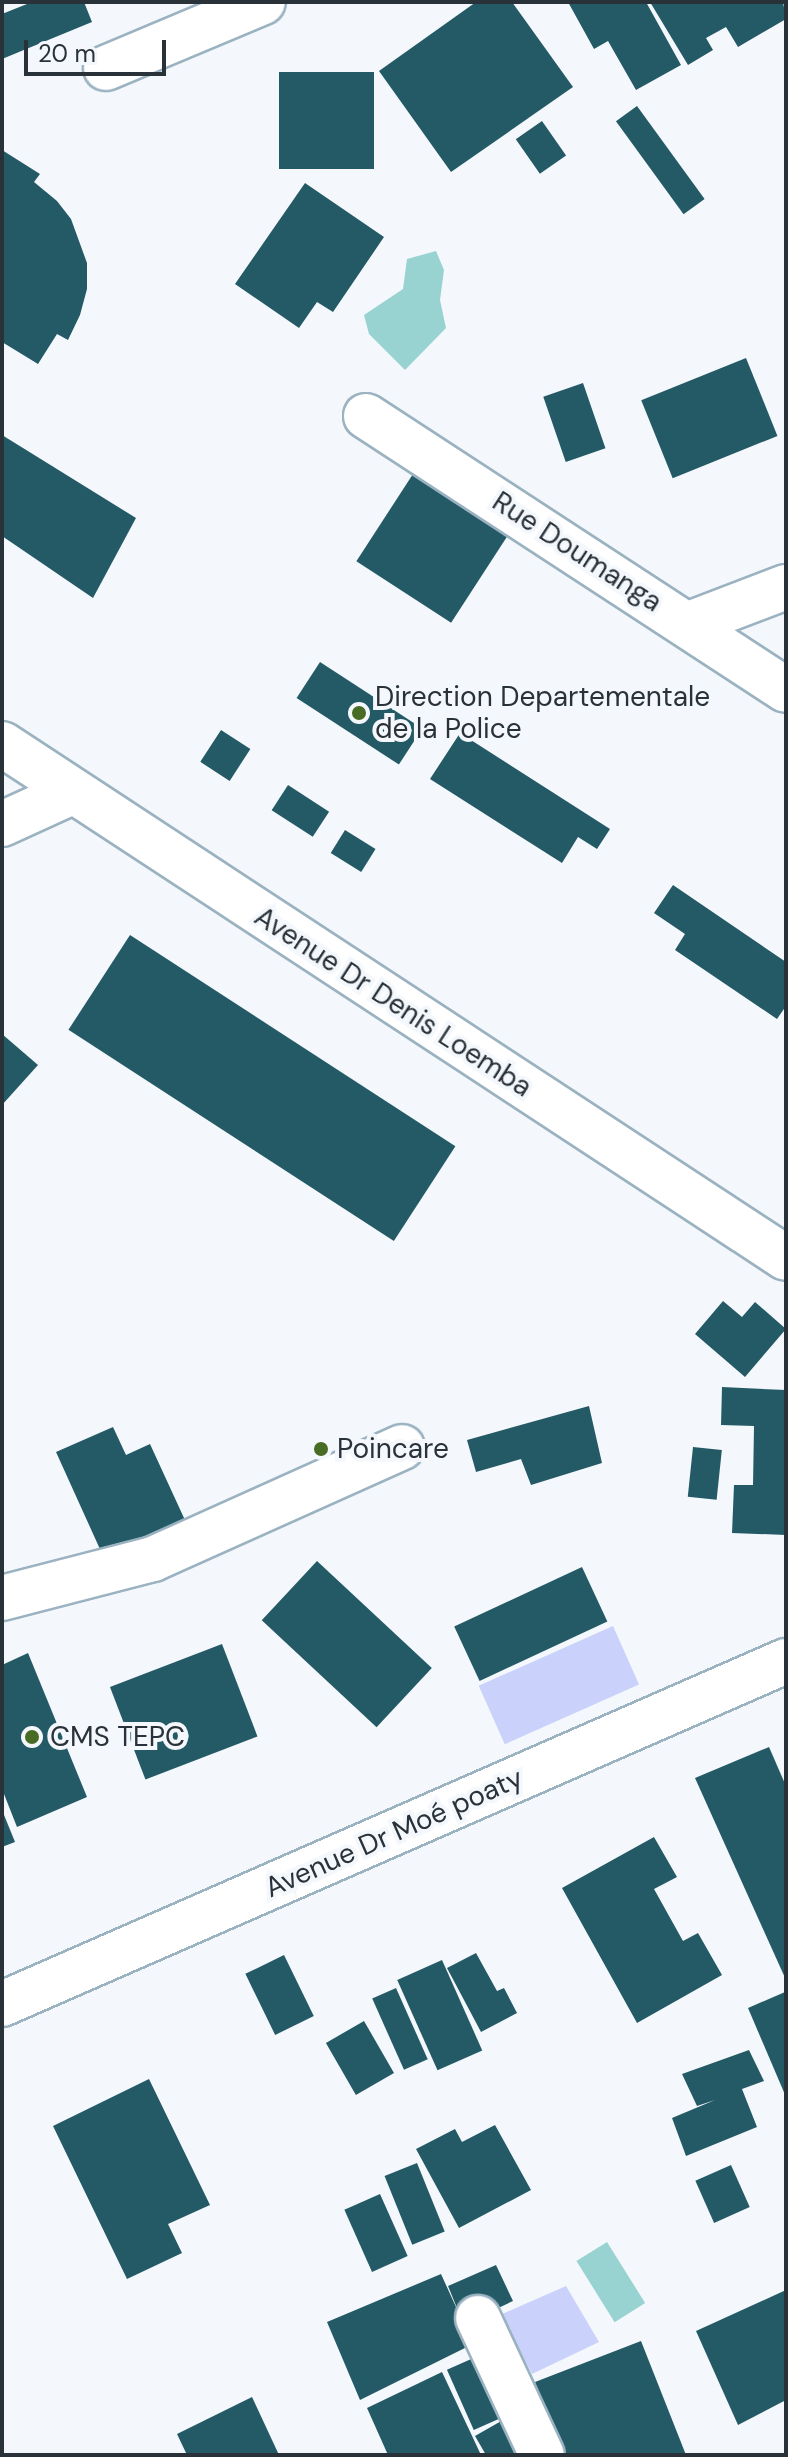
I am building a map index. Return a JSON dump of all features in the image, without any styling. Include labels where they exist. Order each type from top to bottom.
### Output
[{"type":"street","points":[[106,68],[263,2]]},
{"type":"street","name":"Rue Doumanga","points":[[366,416],[786,690]]},
{"type":"street","points":[[689,624],[786,587]]},
{"type":"street","name":"Avenue Dr Denis Loemba","points":[[2,744],[786,1258]]},
{"type":"street","points":[[2,824],[72,792]]},
{"type":"street","points":[[2,1598],[153,1559],[402,1447]]},
{"type":"street","name":"Avenue Dr Moé poaty","points":[[2,2004],[786,1661]]},
{"type":"street","points":[[478,2318],[542,2455]]},
{"type":"shaded area","points":[[436,251],[444,270],[440,300],[446,328],[405,370],[369,334],[364,315],[403,289],[407,259]]},
{"type":"shaded area","points":[[613,1626],[639,1684],[505,1744],[479,1686]]},
{"type":"shaded area","points":[[607,2242],[645,2303],[615,2322],[576,2261]]},
{"type":"shaded area","points":[[566,2286],[599,2342],[532,2374],[500,2315]]},
{"type":"building","points":[[32,2],[84,2],[92,22],[2,59],[2,14]]},
{"type":"building","points":[[476,2],[512,2],[573,87],[451,172],[379,71]]},
{"type":"building","points":[[568,2],[646,2],[681,65],[636,90],[608,41],[594,49]]},
{"type":"building","points":[[650,2],[783,2],[786,19],[738,47],[726,27],[706,38],[713,50],[688,65]]},
{"type":"building","points":[[279,72],[374,72],[374,169],[279,169]]},
{"type":"building","points":[[637,106],[705,199],[684,214],[616,121]]},
{"type":"building","points":[[542,121],[566,155],[540,174],[516,139]]},
{"type":"building","points":[[2,150],[40,174],[34,182],[57,201],[71,219],[87,263],[87,289],[80,315],[68,340],[57,334],[38,364],[2,342]]},
{"type":"building","points":[[305,183],[384,237],[333,312],[317,302],[299,328],[235,284]]},
{"type":"building","points":[[746,358],[777,436],[673,478],[641,400]]},
{"type":"building","points":[[583,383],[605,448],[566,462],[543,397]]},
{"type":"building","points":[[2,435],[136,518],[93,598],[2,536]]},
{"type":"building","points":[[413,474],[508,536],[451,623],[356,561]]},
{"type":"building","name":"Direction Departementale de la Police","points":[[320,662],[422,728],[399,765],[297,698]]},
{"type":"building","points":[[221,730],[250,749],[230,781],[200,762]]},
{"type":"building","points":[[460,733],[610,829],[597,849],[578,837],[562,863],[430,779]]},
{"type":"building","points":[[288,785],[329,812],[313,837],[272,810]]},
{"type":"building","points":[[345,830],[376,849],[361,872],[331,853]]},
{"type":"building","points":[[673,885],[786,962],[786,1006],[777,1019],[675,950],[685,934],[654,913]]},
{"type":"building","points":[[130,935],[455,1146],[394,1241],[68,1030]]},
{"type":"building","points":[[2,1034],[38,1065],[2,1105]]},
{"type":"building","points":[[723,1301],[742,1317],[755,1302],[786,1329],[745,1377],[695,1334]]},
{"type":"building","points":[[722,1387],[786,1390],[786,1535],[732,1533],[734,1485],[753,1485],[754,1426],[721,1425]]},
{"type":"building","points":[[589,1406],[602,1463],[531,1485],[521,1459],[476,1472],[467,1440]]},
{"type":"building","points":[[113,1427],[126,1455],[150,1444],[190,1531],[104,1558],[56,1452]]},
{"type":"building","points":[[693,1447],[722,1450],[717,1500],[688,1497]]},
{"type":"building","points":[[317,1561],[432,1668],[377,1727],[262,1620]]},
{"type":"building","points":[[582,1567],[607,1621],[480,1681],[454,1627]]},
{"type":"building","points":[[222,1644],[257,1736],[145,1779],[110,1687]]},
{"type":"building","name":"CMS TEPC","points":[[28,1653],[87,1797],[17,1827],[2,1789],[2,1665]]},
{"type":"building","points":[[769,1747],[786,1786],[786,1980],[695,1778]]},
{"type":"building","points":[[2,1810],[15,1842],[2,1847]]},
{"type":"building","points":[[654,1837],[677,1877],[654,1889],[683,1941],[698,1933],[722,1975],[637,2023],[562,1888]]},
{"type":"building","points":[[476,1953],[497,1991],[504,1988],[517,2013],[481,2032],[447,1968]]},
{"type":"building","points":[[284,1955],[314,2016],[275,2035],[245,1974]]},
{"type":"building","points":[[442,1960],[482,2050],[438,2070],[397,1980]]},
{"type":"building","points":[[396,1988],[428,2059],[404,2070],[372,1999]]},
{"type":"building","points":[[786,1994],[786,2097],[748,2008]]},
{"type":"building","points":[[364,2021],[394,2073],[356,2095],[326,2043]]},
{"type":"building","points":[[749,2050],[764,2081],[742,2089],[757,2127],[686,2156],[672,2118],[715,2100],[697,2106],[682,2074]]},
{"type":"building","points":[[149,2079],[210,2205],[168,2224],[182,2253],[127,2279],[53,2126]]},
{"type":"building","points":[[495,2125],[531,2190],[459,2228],[416,2149],[455,2129],[462,2142]]},
{"type":"building","points":[[417,2163],[445,2232],[412,2245],[385,2176]]},
{"type":"building","points":[[731,2165],[750,2207],[714,2223],[695,2181]]},
{"type":"building","points":[[380,2194],[408,2256],[372,2272],[344,2210]]},
{"type":"building","points":[[496,2265],[513,2301],[464,2324],[473,2344],[360,2400],[327,2322],[441,2274],[461,2318],[448,2286]]},
{"type":"building","points":[[786,2290],[786,2400],[738,2425],[696,2331]]},
{"type":"building","points":[[641,2341],[686,2455],[563,2455],[535,2382]]},
{"type":"building","points":[[478,2356],[505,2416],[474,2430],[447,2370]]},
{"type":"building","points":[[442,2372],[481,2455],[388,2455],[367,2408]]},
{"type":"building","points":[[252,2397],[279,2455],[187,2455],[177,2434]]},
{"type":"building","points":[[503,2420],[522,2455],[486,2455],[475,2436]]},
{"type":"place","name":"Direction Departementale de la Police","points":[[359,713]]},
{"type":"place","name":"Poincare","points":[[321,1449]]},
{"type":"place","name":"CMS TEPC","points":[[32,1737]]}]
